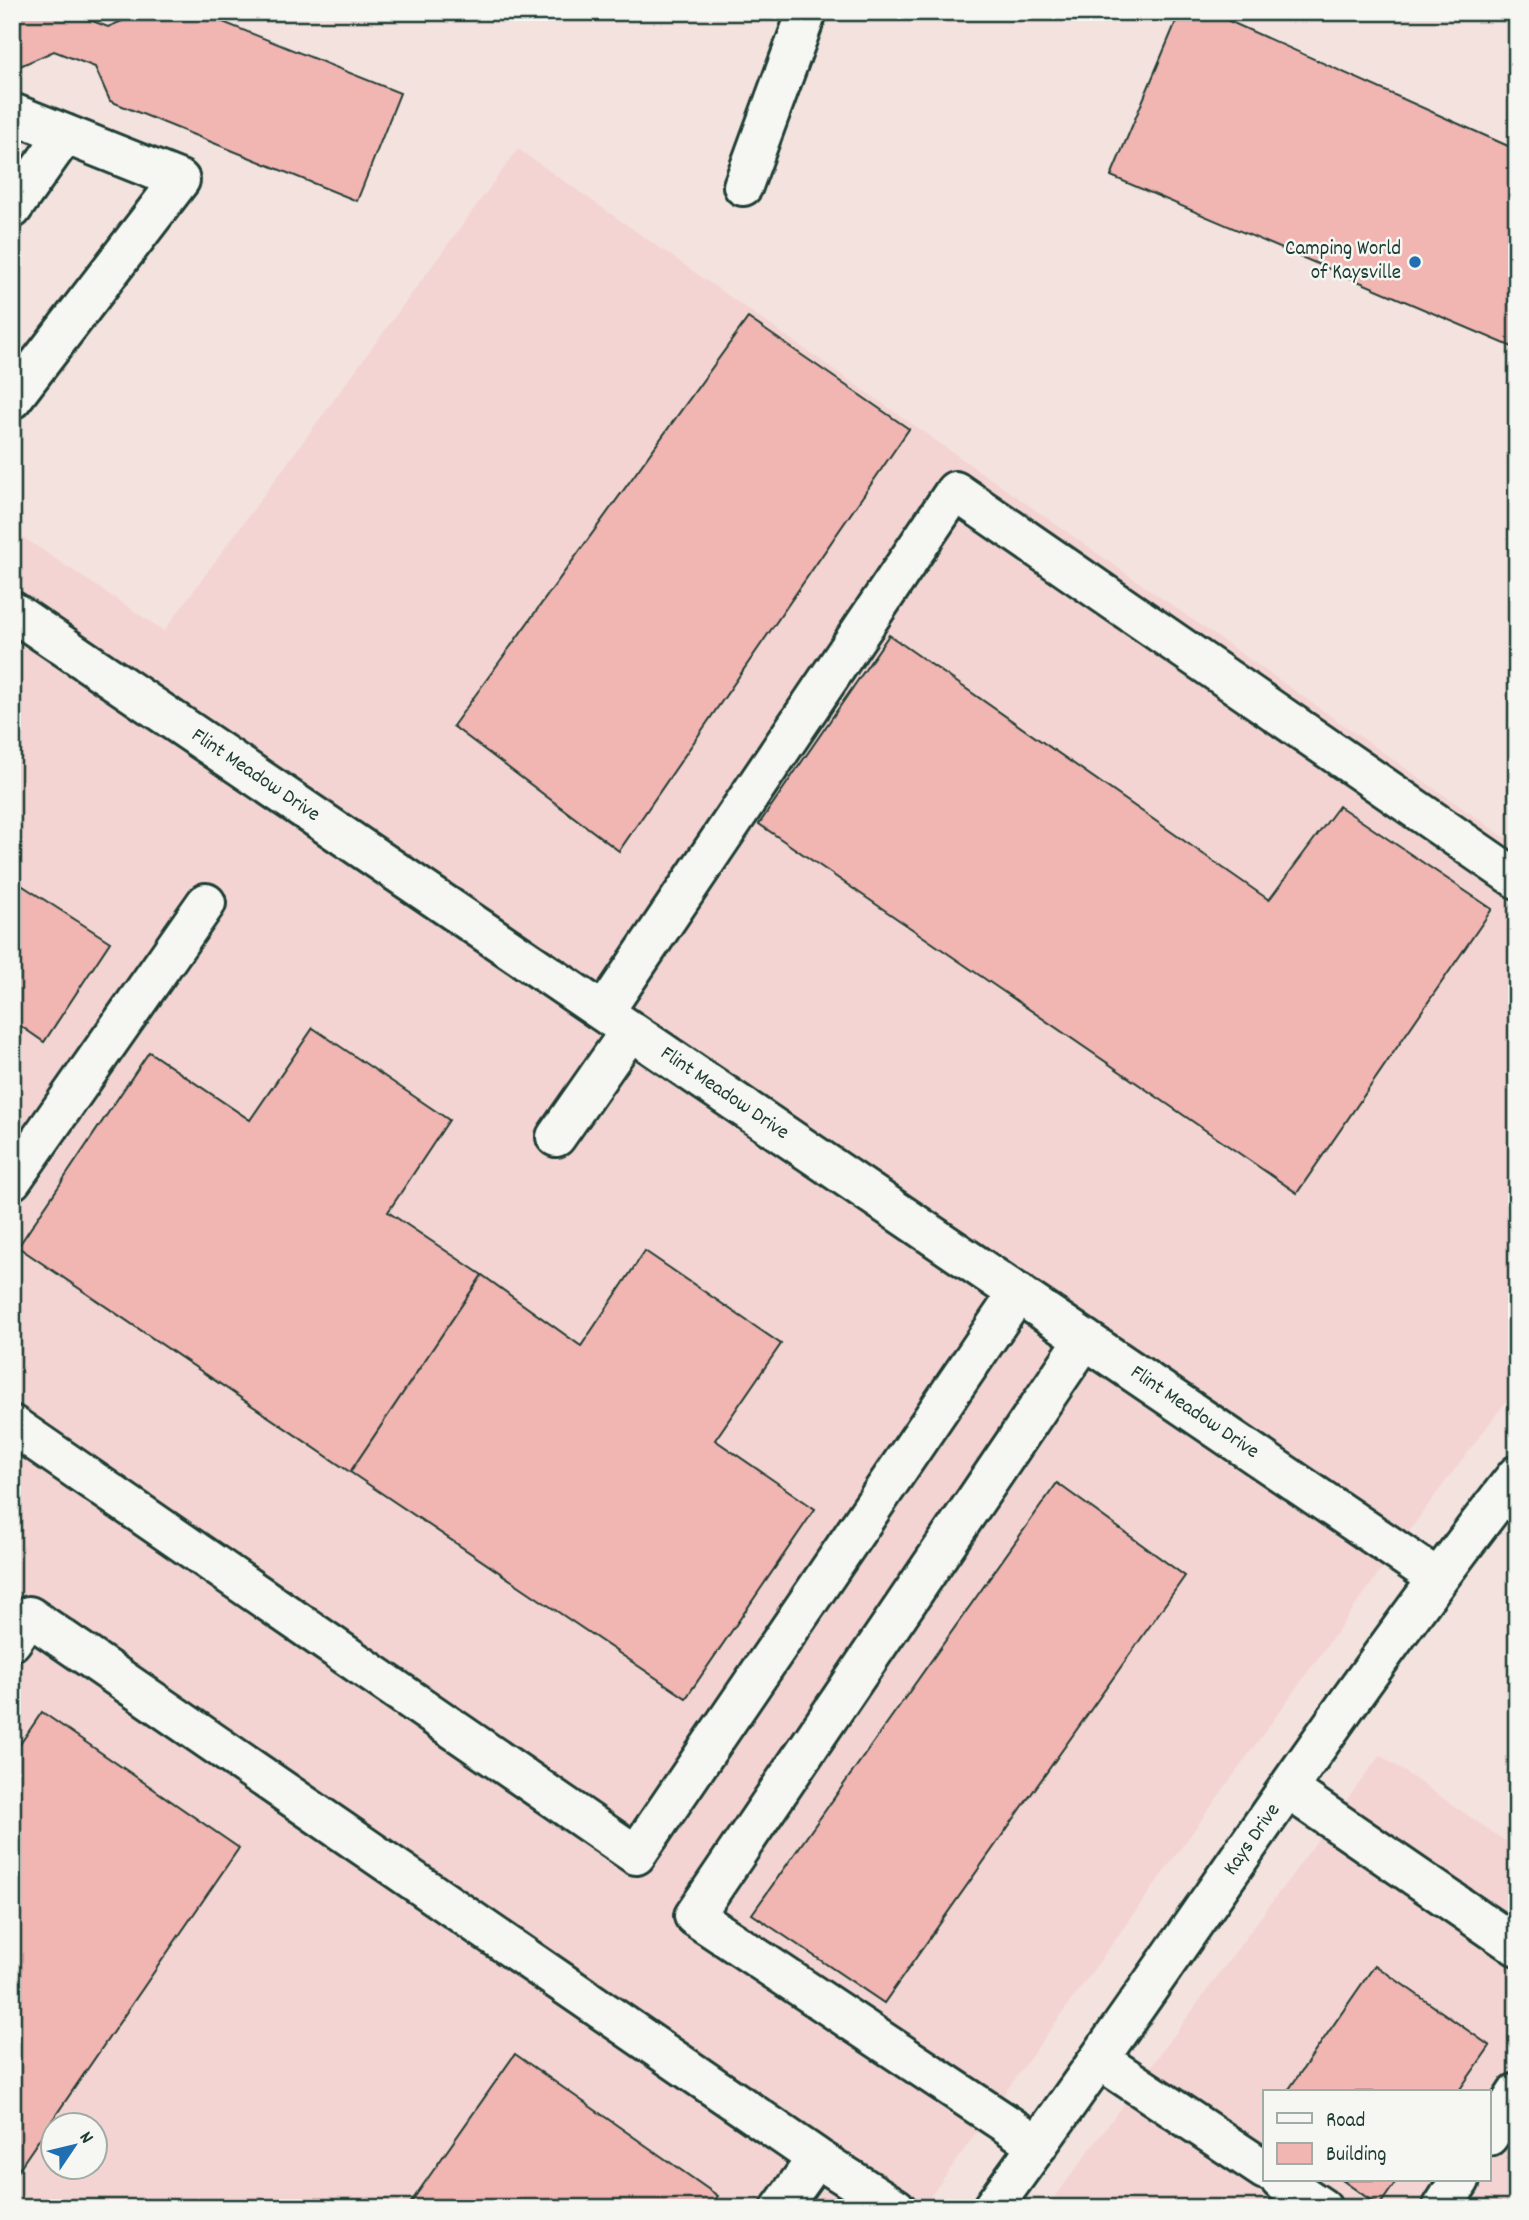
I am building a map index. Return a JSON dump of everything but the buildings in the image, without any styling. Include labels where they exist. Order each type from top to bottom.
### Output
[{"type":"street","points":[[743,186],[807,12]]},
{"type":"street","points":[[12,114],[180,180],[12,399]]},
{"type":"street","points":[[12,209],[65,134]]},
{"type":"street","points":[[556,1137],[617,1021],[955,491],[1517,879]]},
{"type":"street","name":"Flint Meadow Drive","points":[[12,611],[1437,1578]]},
{"type":"street","points":[[12,1180],[206,903]]},
{"type":"street","points":[[12,1425],[636,1855],[1018,1293]]},
{"type":"street","points":[[1038,2145],[694,1916],[1085,1339]]},
{"type":"street","name":"Kays Drive","points":[[992,2208],[1100,2060],[1437,1578],[1517,1475]]},
{"type":"street","points":[[12,1641],[29,1616],[817,2158],[896,2208]]},
{"type":"street","points":[[1288,1789],[1517,1946]]},
{"type":"street","points":[[1100,2060],[1263,2169]]},
{"type":"street","points":[[1490,2134],[1517,2093]]},
{"type":"street","points":[[781,2208],[817,2158]]},
{"type":"street","points":[[1283,2182],[1322,2208]]},
{"type":"street","points":[[1442,2208],[1459,2182]]},
{"type":"shaded area","points":[[518,149],[1517,846],[1517,1387],[1428,1505],[922,2208],[12,2208],[12,530],[164,631]]},
{"type":"shaded area","points":[[1380,1755],[1517,1849],[1517,2208],[1047,2208]]},
{"type":"place","name":"Camping World of Kaysville","points":[[1415,262]]}]
